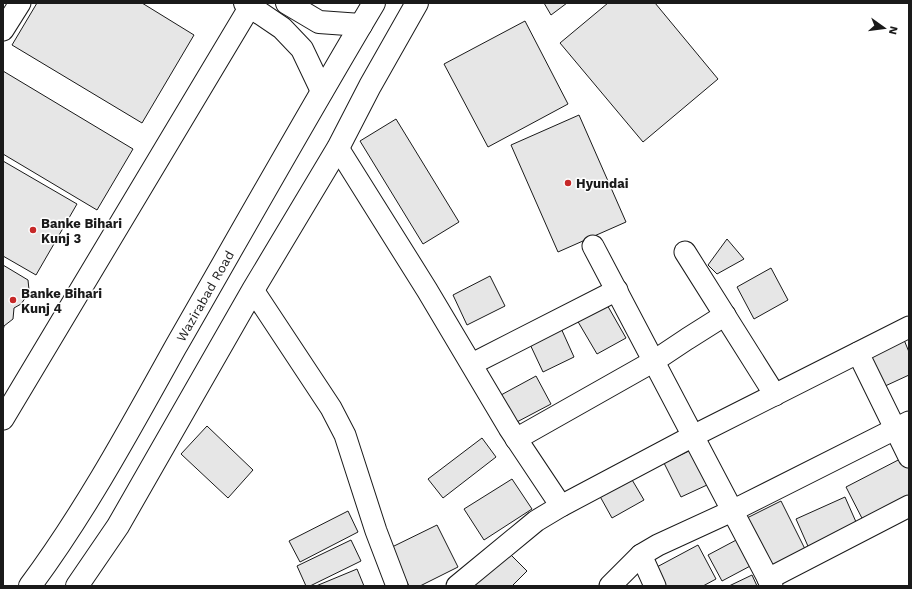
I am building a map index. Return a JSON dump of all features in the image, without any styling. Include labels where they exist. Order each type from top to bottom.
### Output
[{"type":"main road","points":[[287,3],[319,22],[361,25]]},
{"type":"main road","name":"Wazirabad Road","points":[[30,586],[49,560],[119,448],[322,90],[374,3]]},
{"type":"main road","points":[[78,586],[118,526],[253,290],[338,148],[370,86],[417,3]]},
{"type":"main road","points":[[250,4],[282,28],[302,48],[322,90]]},
{"type":"street","points":[[3,30],[20,3]]},
{"type":"street","points":[[3,419],[250,4]]},
{"type":"street","points":[[338,148],[427,290],[516,439],[561,506]]},
{"type":"street","points":[[593,246],[770,582],[909,506]]},
{"type":"street","points":[[685,252],[775,395]]},
{"type":"street","points":[[253,290],[313,379],[345,436],[376,532],[396,586]]},
{"type":"street","points":[[472,364],[617,290]]},
{"type":"street","points":[[516,439],[654,362],[725,315]]},
{"type":"street","points":[[457,586],[536,521],[561,506],[693,436],[909,327]]},
{"type":"street","points":[[858,353],[902,425],[909,456]]},
{"type":"street","points":[[610,586],[641,555],[658,545],[732,511],[902,425]]},
{"type":"street","points":[[641,555],[655,586]]},
{"type":"building","points":[[37,3],[142,3],[194,35],[142,123],[12,45]]},
{"type":"building","points":[[544,3],[567,3],[551,15]]},
{"type":"building","points":[[608,3],[655,3],[718,79],[643,142],[560,43]]},
{"type":"building","points":[[525,21],[568,104],[488,147],[444,64]]},
{"type":"building","points":[[3,71],[133,149],[97,210],[3,154]]},
{"type":"building","name":"Hyundai","points":[[579,115],[626,222],[558,252],[511,145]]},
{"type":"building","points":[[396,119],[459,222],[423,244],[360,141]]},
{"type":"building","name":"Banke Bihari Kunj 3","points":[[3,161],[77,204],[36,275],[3,256]]},
{"type":"building","points":[[727,239],[744,259],[717,274],[708,265]]},
{"type":"building","name":"Banke Bihari Kunj 4","points":[[3,265],[28,280],[29,290],[21,304],[14,308],[13,319],[4,326],[3,331]]},
{"type":"building","points":[[771,268],[788,300],[754,319],[737,287]]},
{"type":"building","points":[[490,276],[505,306],[467,325],[453,295]]},
{"type":"building","points":[[606,303],[626,338],[597,354],[577,320]]},
{"type":"building","points":[[560,326],[574,357],[543,372],[528,340]]},
{"type":"building","points":[[902,335],[909,352],[909,375],[883,387],[867,351]]},
{"type":"building","points":[[536,376],[551,404],[515,423],[501,395]]},
{"type":"building","points":[[207,426],[253,470],[228,498],[181,454]]},
{"type":"building","points":[[482,438],[496,457],[443,498],[428,479]]},
{"type":"building","points":[[691,450],[707,485],[681,497],[664,463]]},
{"type":"building","points":[[904,457],[909,467],[909,503],[866,526],[846,487]]},
{"type":"building","points":[[628,473],[644,500],[612,518],[597,491]]},
{"type":"building","points":[[512,479],[532,509],[484,540],[464,509]]},
{"type":"building","points":[[845,497],[860,531],[811,553],[796,519]]},
{"type":"building","points":[[781,501],[807,553],[771,572],[745,519]]},
{"type":"building","points":[[348,511],[358,532],[300,562],[289,541]]},
{"type":"building","points":[[437,525],[458,567],[420,586],[409,586],[390,548]]},
{"type":"building","points":[[740,538],[754,564],[722,581],[708,555]]},
{"type":"building","points":[[351,540],[361,561],[310,586],[306,586],[297,566]]},
{"type":"building","points":[[698,545],[716,579],[703,586],[665,586],[655,568]]},
{"type":"building","points":[[508,552],[527,571],[512,586],[474,586]]},
{"type":"building","points":[[357,569],[364,586],[316,586]]},
{"type":"building","points":[[752,575],[757,586],[729,586]]},
{"type":"place","name":"Hyundai","points":[[568,183]]},
{"type":"place","name":"Banke Bihari Kunj 3","points":[[33,230]]},
{"type":"place","name":"Banke Bihari Kunj 4","points":[[13,300]]}]
